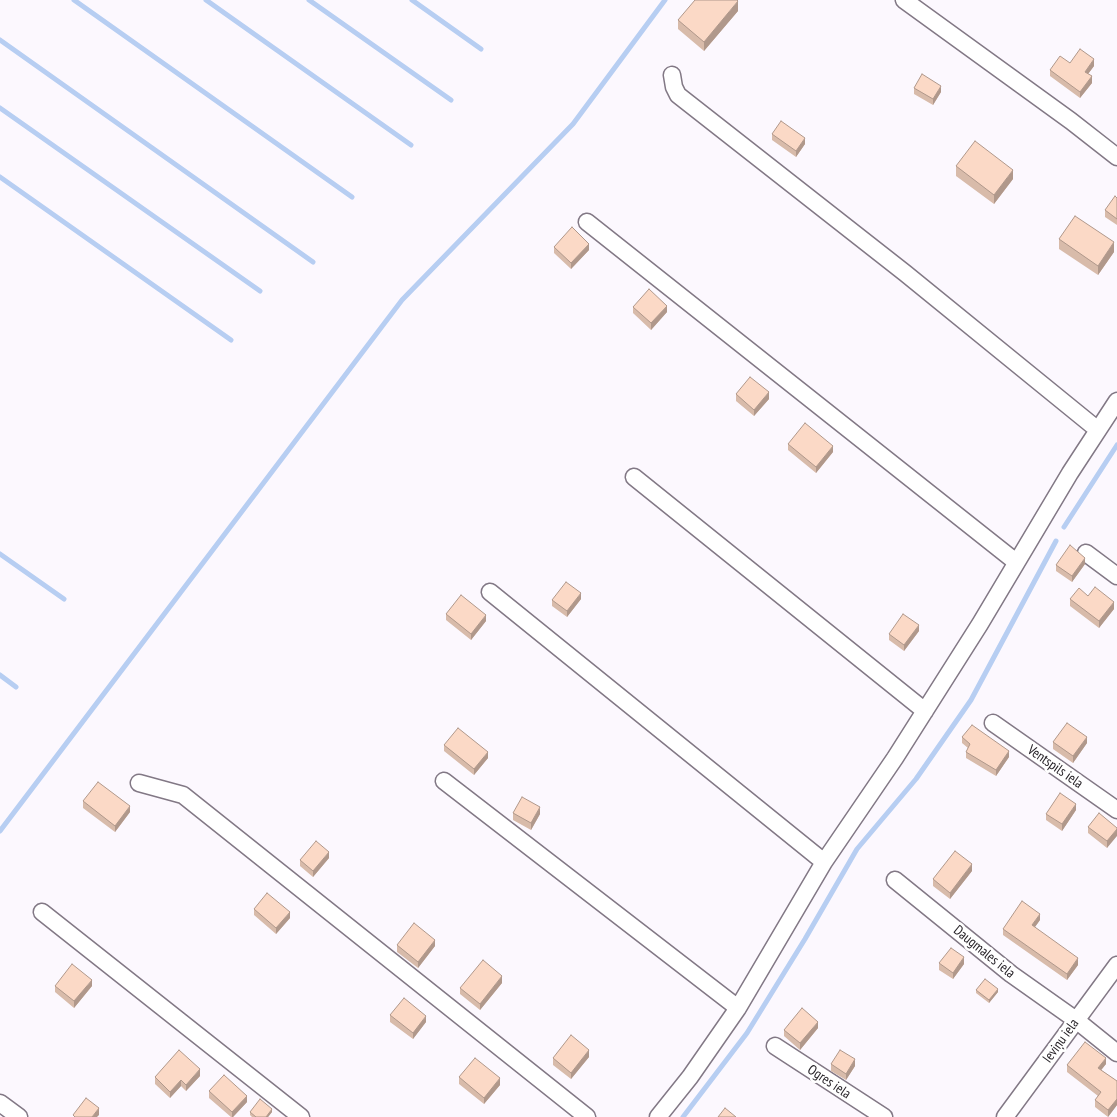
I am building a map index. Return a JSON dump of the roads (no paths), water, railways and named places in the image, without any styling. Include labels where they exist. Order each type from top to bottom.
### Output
[{"type":"street","points":[[904,0],[1071,121],[1117,158]]},
{"type":"street","points":[[672,76],[678,95],[905,274],[1098,430]]},
{"type":"street","points":[[587,222],[1016,562]]},
{"type":"street","points":[[658,1117],[690,1076],[738,1008],[824,862],[925,711],[1117,401]]},
{"type":"street","points":[[634,477],[925,711]]},
{"type":"street","points":[[1086,553],[1117,576]]},
{"type":"street","points":[[490,592],[824,862]]},
{"type":"street","name":"Ventspils iela","points":[[993,723],[1117,810]]},
{"type":"street","points":[[444,781],[738,1008]]},
{"type":"street","points":[[139,783],[183,795],[587,1117]]},
{"type":"street","name":"Daugmales iela","points":[[895,880],[1011,974],[1076,1020],[1117,1053]]},
{"type":"street","points":[[42,912],[301,1117]]},
{"type":"street","name":"Ieviņu iela","points":[[1006,1117],[1117,965]]},
{"type":"street","name":"Ogres iela","points":[[775,1046],[884,1117]]},
{"type":"street","points":[[0,1103],[19,1117]]},
{"type":"waterway","points":[[74,0],[352,197]]},
{"type":"waterway","points":[[206,0],[411,145]]},
{"type":"waterway","points":[[309,0],[451,100]]},
{"type":"waterway","points":[[412,0],[481,49]]},
{"type":"waterway","points":[[0,831],[402,300],[573,124],[665,0]]},
{"type":"waterway","points":[[0,40],[313,262]]},
{"type":"waterway","points":[[0,108],[260,291]]},
{"type":"waterway","points":[[0,177],[231,340]]},
{"type":"waterway","points":[[1064,527],[1117,445]]},
{"type":"waterway","points":[[683,1117],[747,1033],[805,939],[857,849],[916,779],[971,700],[1056,541]]},
{"type":"waterway","points":[[0,554],[64,599]]},
{"type":"waterway","points":[[0,675],[16,687]]}]
